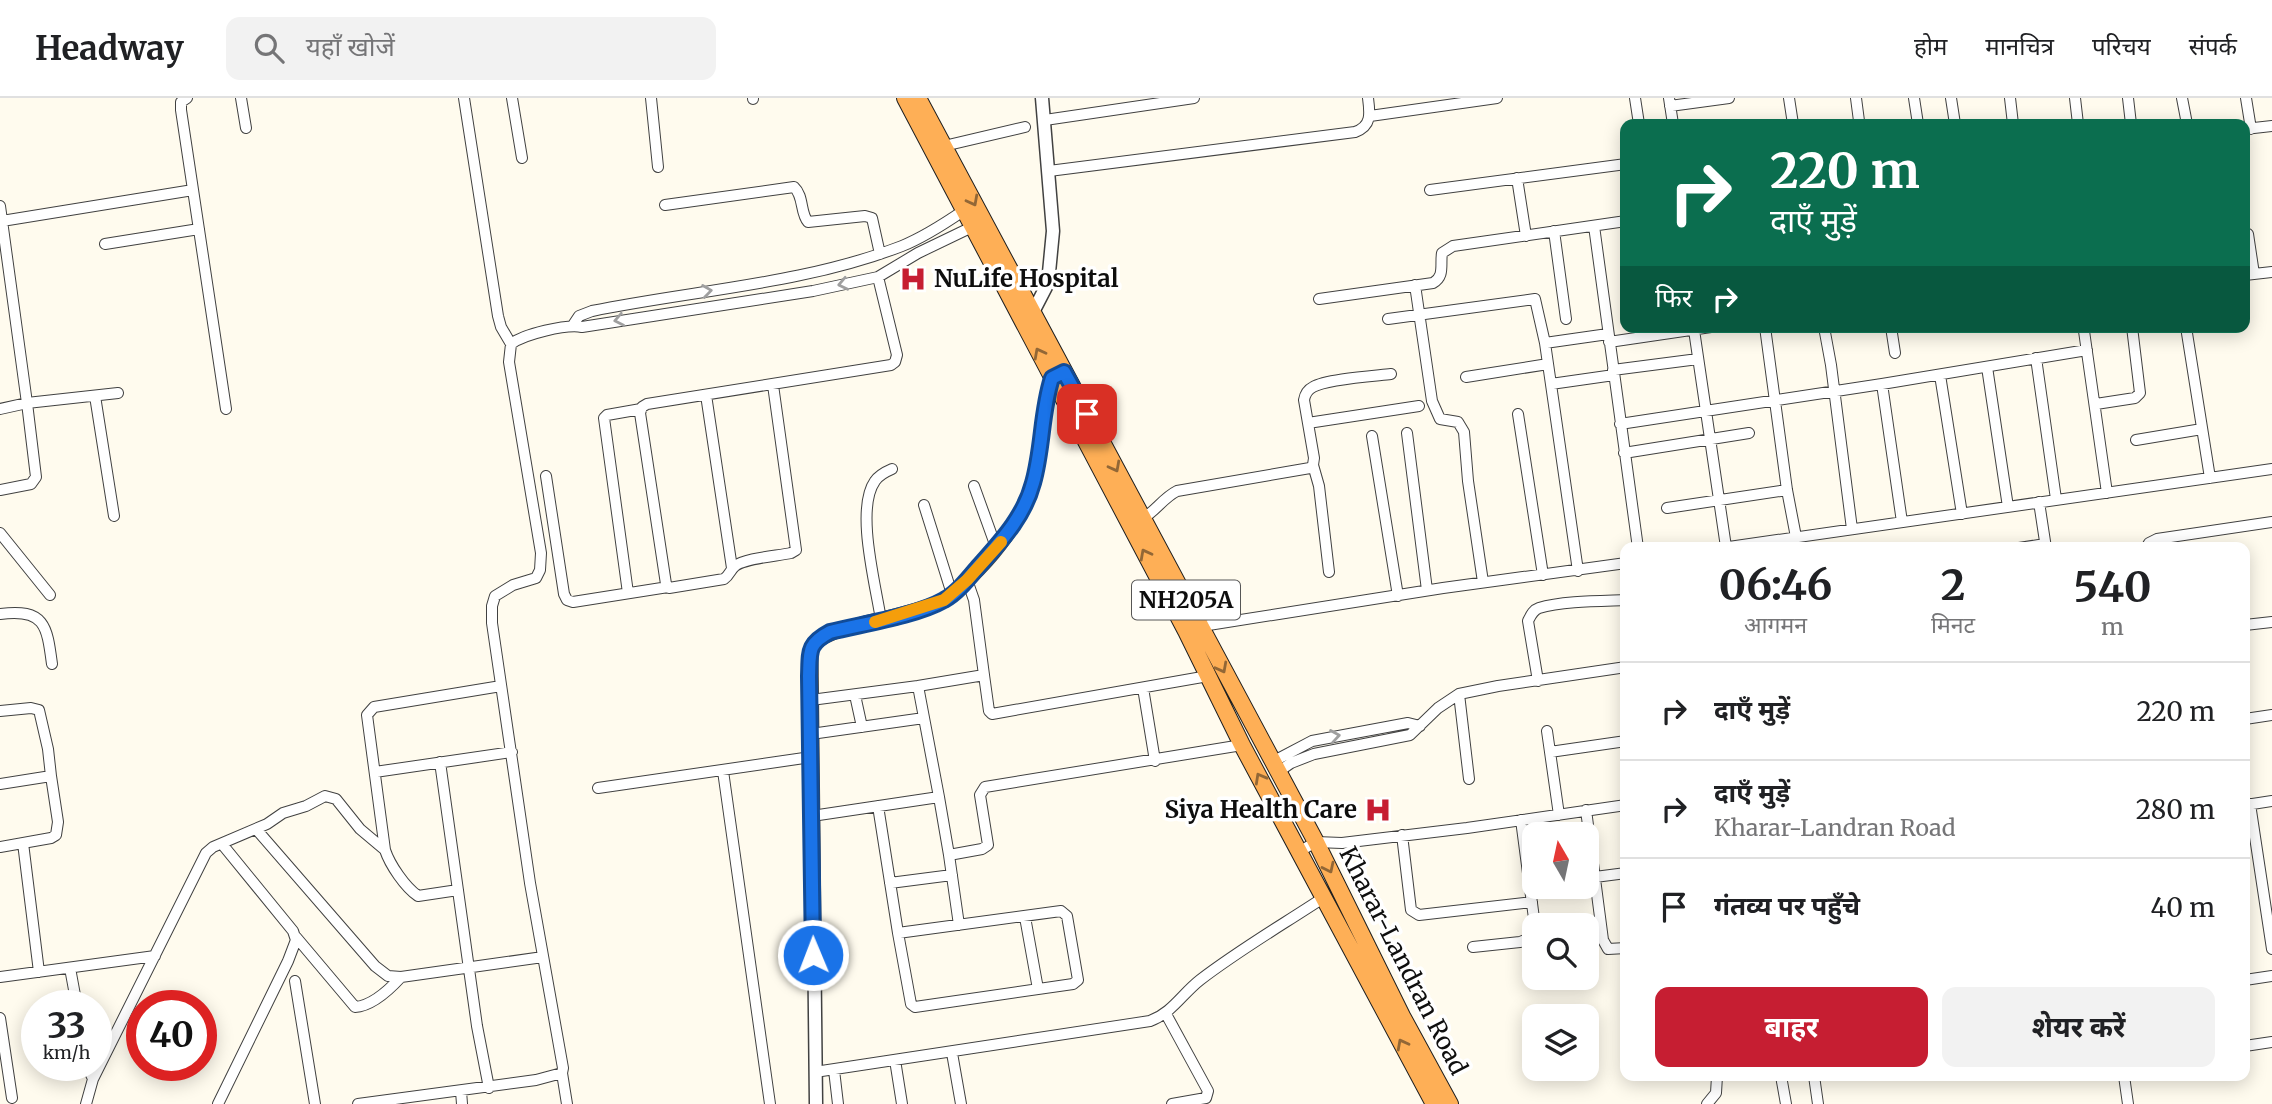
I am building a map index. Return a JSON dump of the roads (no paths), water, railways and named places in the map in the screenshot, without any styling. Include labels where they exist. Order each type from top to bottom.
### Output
[{"type":"highway","name":"NH205A","points":[[905,98],[963,211],[981,234],[1193,629],[1208,676],[1242,746],[1434,1104]]},
{"type":"highway","name":"Kharar-Landran Road","points":[[918,98],[944,146],[981,234],[1032,312],[1058,375],[1142,519],[1193,629],[1316,842],[1402,1016],[1451,1104]]},
{"type":"street","points":[[187,98],[181,102],[181,110],[226,409]]},
{"type":"street","points":[[241,98],[246,128]]},
{"type":"street","points":[[464,98],[500,327],[511,344],[509,362],[541,553],[540,570],[536,578],[504,589],[495,596],[492,624],[567,1104]]},
{"type":"street","points":[[512,98],[522,158]]},
{"type":"street","points":[[650,98],[658,167]]},
{"type":"street","points":[[1032,312],[1048,283],[1053,231],[1042,98]]},
{"type":"street","points":[[1045,120],[1194,98]]},
{"type":"street","points":[[1049,170],[1355,132],[1366,127],[1370,116],[1368,98]]},
{"type":"street","points":[[1370,116],[1497,98]]},
{"type":"street","points":[[1636,98],[1638,119]]},
{"type":"street","points":[[1670,102],[1729,98]]},
{"type":"street","points":[[1789,98],[1792,119]]},
{"type":"street","points":[[1856,98],[1859,119]]},
{"type":"street","points":[[1914,98],[1917,119]]},
{"type":"street","points":[[1951,98],[1954,119]]},
{"type":"street","points":[[2010,98],[2012,119]]},
{"type":"street","points":[[2075,98],[2077,119]]},
{"type":"street","points":[[2128,98],[2130,119]]},
{"type":"street","points":[[2182,98],[2186,119]]},
{"type":"street","points":[[2246,98],[2247,119]]},
{"type":"street","points":[[2250,129],[2272,126]]},
{"type":"street","points":[[944,146],[1025,127]]},
{"type":"street","points":[[1430,190],[1620,165]]},
{"type":"street","points":[[1517,178],[1526,236]]},
{"type":"street","points":[[665,205],[794,187],[798,191],[808,222],[865,216],[872,218],[880,254]]},
{"type":"street","points":[[2,221],[193,190]]},
{"type":"street","points":[[0,206],[36,477],[32,484],[0,490]]},
{"type":"street","points":[[573,325],[579,316],[592,311],[810,273],[880,254],[927,234],[963,211]]},
{"type":"street","points":[[1319,299],[1433,283],[1441,274],[1442,253],[1447,248],[1620,222]]},
{"type":"street","points":[[1594,226],[1637,542]]},
{"type":"street","points":[[105,244],[199,229]]},
{"type":"street","points":[[1554,231],[1566,319]]},
{"type":"street","points":[[511,344],[522,337],[573,325],[582,327],[813,291],[878,277],[918,253],[981,234]]},
{"type":"street","points":[[2250,275],[2272,272]]},
{"type":"street","points":[[628,593],[604,418],[607,415],[641,409],[647,404],[884,367],[895,362],[897,355],[878,277]]},
{"type":"street","points":[[1415,285],[1432,401],[1440,419],[1458,422],[1464,432],[1465,457],[1483,582]]},
{"type":"street","points":[[1388,319],[1532,298],[1537,301],[1578,571]]},
{"type":"street","points":[[1545,343],[1662,333]]},
{"type":"street","points":[[1694,333],[1711,438],[1723,542]]},
{"type":"street","points":[[1766,333],[1796,537]]},
{"type":"street","points":[[1825,333],[1852,529]]},
{"type":"street","points":[[1892,333],[1895,353]]},
{"type":"street","points":[[2084,333],[2107,493]]},
{"type":"street","points":[[2096,404],[2135,398],[2140,393],[2133,333]]},
{"type":"street","points":[[2187,333],[2210,478]]},
{"type":"street","points":[[1620,424],[2087,350]]},
{"type":"street","points":[[2036,358],[2056,499]]},
{"type":"street","points":[[1551,384],[1698,359]]},
{"type":"street","points":[[1466,377],[1548,364]]},
{"type":"street","points":[[1987,367],[2008,507]]},
{"type":"street","points":[[1329,572],[1305,394],[1314,386],[1391,374]]},
{"type":"street","points":[[816,1104],[810,650],[815,642],[830,632],[931,606],[944,600],[967,580],[1012,527],[1029,498],[1039,459],[1045,402],[1058,375]]},
{"type":"street","points":[[1940,375],[1962,514]]},
{"type":"street","points":[[1882,384],[1902,522]]},
{"type":"street","points":[[732,568],[742,562],[791,554],[796,550],[773,385]]},
{"type":"street","points":[[0,409],[27,403],[118,393]]},
{"type":"street","points":[[546,476],[567,600],[573,602],[724,579],[729,576],[732,568],[706,395]]},
{"type":"street","points":[[95,396],[114,516]]},
{"type":"street","points":[[1308,423],[1419,406]]},
{"type":"street","points":[[641,409],[668,587]]},
{"type":"street","points":[[1518,414],[1543,575]]},
{"type":"street","points":[[2136,440],[2202,429]]},
{"type":"street","points":[[1408,433],[1427,590]]},
{"type":"street","points":[[1624,453],[1749,433]]},
{"type":"street","points":[[1372,436],[1398,596]]},
{"type":"street","points":[[1142,519],[1151,514],[1167,495],[1177,491],[1306,470],[1313,465]]},
{"type":"street","points":[[881,620],[865,511],[873,484],[883,473],[892,469]]},
{"type":"street","points":[[1779,542],[1796,537],[2272,469]]},
{"type":"street","points":[[974,486],[996,547]]},
{"type":"street","points":[[1667,508],[1787,490]]},
{"type":"street","points":[[2039,502],[2045,542]]},
{"type":"street","points":[[924,505],[952,594]]},
{"type":"street","points":[[2151,542],[2272,522]]},
{"type":"street","points":[[0,533],[50,595]]},
{"type":"street","points":[[1193,629],[1427,590],[1620,565]]},
{"type":"street","points":[[967,580],[974,600],[989,710],[992,714],[1208,676]]},
{"type":"street","points":[[1538,681],[1528,621],[1531,614],[1546,607],[1620,601]]},
{"type":"street","points":[[1,611],[26,612],[37,618],[48,636],[52,664]]},
{"type":"street","points":[[2250,624],[2272,622]]},
{"type":"street","points":[[1275,767],[1301,745],[1319,739],[1408,723],[1420,726],[1443,703],[1459,694],[1620,668]]},
{"type":"street","points":[[811,701],[984,675]]},
{"type":"street","points":[[458,890],[424,896],[415,894],[387,858],[367,720],[374,707],[501,686]]},
{"type":"street","points":[[918,686],[959,925]]},
{"type":"street","points":[[1143,688],[1155,761]]},
{"type":"street","points":[[1459,694],[1469,779]]},
{"type":"street","points":[[855,695],[862,727]]},
{"type":"street","points":[[0,712],[32,708],[39,710],[48,749],[58,831],[51,838],[0,846]]},
{"type":"street","points":[[2250,718],[2272,715]]},
{"type":"street","points":[[811,734],[925,718]]},
{"type":"street","points":[[1547,731],[1559,815]]},
{"type":"street","points":[[1550,752],[1620,742]]},
{"type":"street","points":[[949,855],[982,849],[988,845],[980,795],[985,787],[1242,746]]},
{"type":"street","points":[[375,772],[512,752]]},
{"type":"street","points":[[598,788],[811,757]]},
{"type":"street","points":[[440,762],[477,1026],[489,1088]]},
{"type":"street","points":[[723,771],[770,1104]]},
{"type":"street","points":[[0,783],[51,776]]},
{"type":"street","points":[[112,1041],[206,853],[213,847],[256,829],[287,811],[306,806],[321,797],[329,797],[336,799],[360,829],[384,850]]},
{"type":"street","points":[[812,816],[939,797]]},
{"type":"street","points":[[2250,805],[2272,801]]},
{"type":"street","points":[[878,806],[898,933],[913,1006],[919,1008],[1073,984],[1079,976],[1065,913],[1058,911],[898,933]]},
{"type":"street","points":[[1300,851],[1316,842],[1342,843],[1620,806]]},
{"type":"street","points":[[1586,810],[1588,822]]},
{"type":"street","points":[[1521,820],[1533,913]]},
{"type":"street","points":[[2250,822],[2272,949]]},
{"type":"street","points":[[256,829],[375,966],[388,976],[401,977],[543,957]]},
{"type":"street","points":[[1402,835],[1413,914],[1532,902]]},
{"type":"street","points":[[23,843],[40,972]]},
{"type":"street","points":[[222,844],[355,1007],[360,1007],[386,992],[401,977]]},
{"type":"street","points":[[1600,876],[1620,874]]},
{"type":"street","points":[[890,883],[952,875]]},
{"type":"street","points":[[815,1072],[1150,1021],[1166,1014],[1205,976],[1323,898]]},
{"type":"street","points":[[1598,900],[1605,946],[1612,950],[1620,949]]},
{"type":"street","points":[[1025,917],[1038,989]]},
{"type":"street","points":[[218,1104],[288,961],[296,937]]},
{"type":"street","points":[[1473,947],[1522,941]]},
{"type":"street","points":[[0,977],[155,956]]},
{"type":"street","points":[[70,968],[74,990]]},
{"type":"street","points":[[2250,979],[2272,976]]},
{"type":"street","points":[[295,981],[315,1104]]},
{"type":"street","points":[[1166,1014],[1208,1091],[1206,1098],[1172,1104]]},
{"type":"street","points":[[0,1018],[12,1098]]},
{"type":"street","points":[[2250,1045],[2272,1042]]},
{"type":"street","points":[[952,1053],[961,1104]]},
{"type":"street","points":[[895,1060],[902,1104]]},
{"type":"street","points":[[834,1070],[838,1104]]},
{"type":"street","points":[[358,1104],[489,1088],[562,1073]]},
{"type":"street","points":[[86,1104],[92,1081]]},
{"type":"street","points":[[1707,1104],[1716,1093],[1717,1081]]},
{"type":"street","points":[[1782,1081],[1786,1104]]},
{"type":"street","points":[[1815,1081],[1818,1104]]},
{"type":"street","points":[[2125,1081],[2128,1104]]},
{"type":"street","points":[[461,1091],[463,1104]]},
{"type":"place","name":"NuLife Hospital","points":[[913,279]]},
{"type":"place","name":"Siya Health Care","points":[[1378,810]]}]
